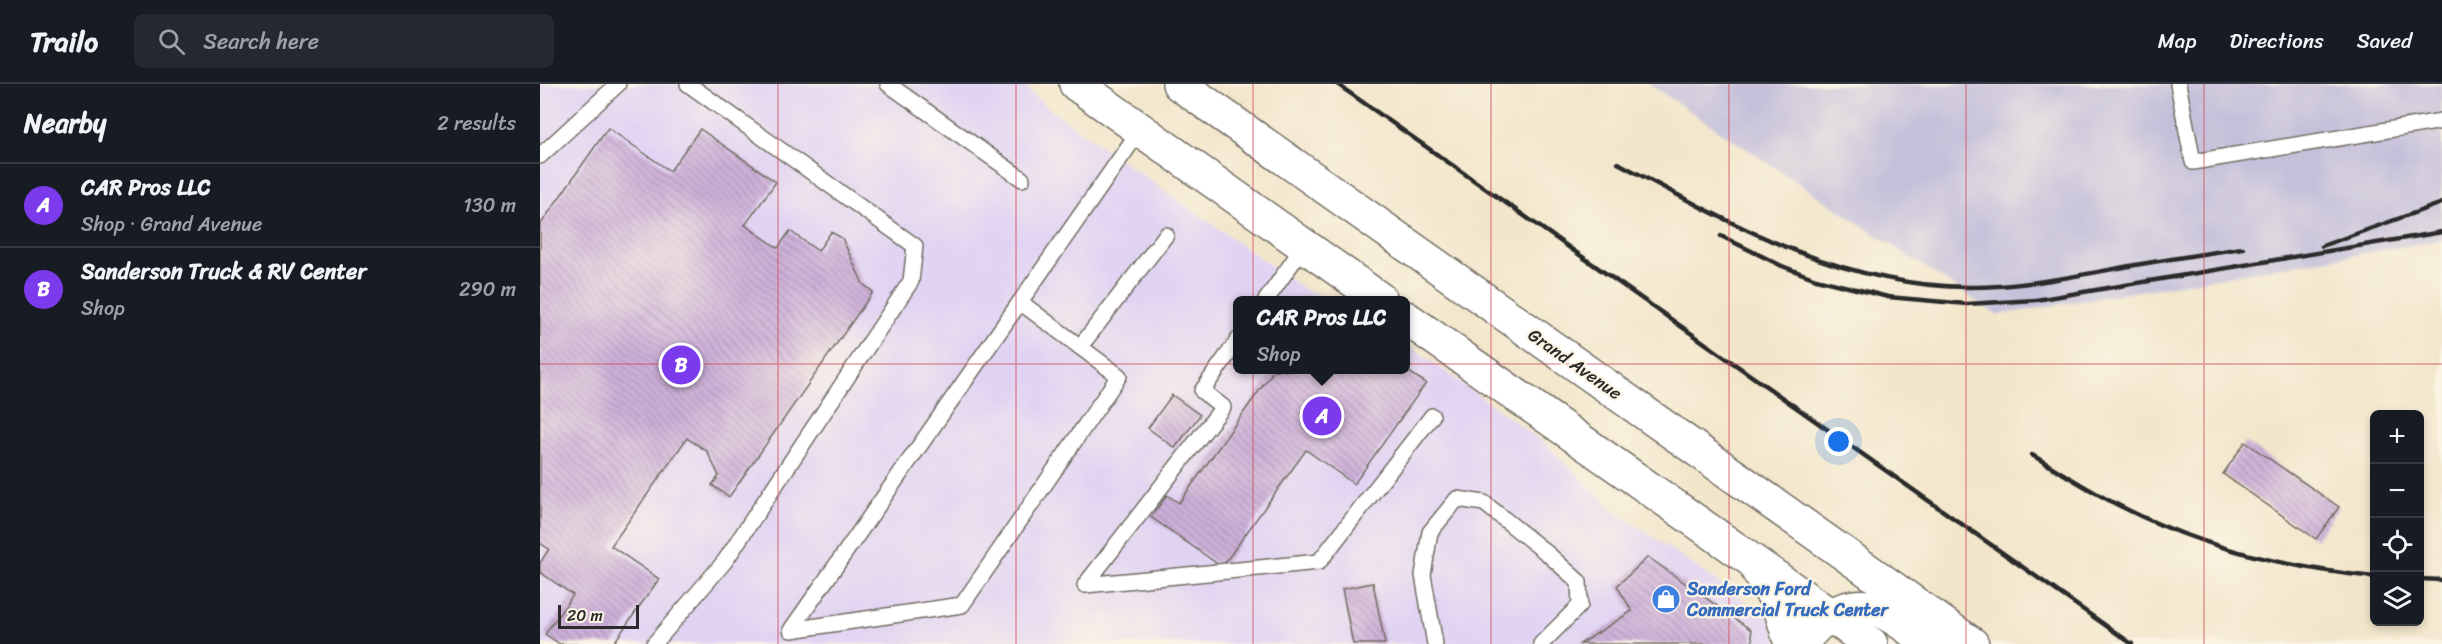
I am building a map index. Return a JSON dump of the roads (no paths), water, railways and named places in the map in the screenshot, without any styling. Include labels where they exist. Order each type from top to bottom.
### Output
[{"type":"highway","points":[[1076,84],[1376,296]]},
{"type":"highway","name":"Grand Avenue","points":[[1179,84],[1972,644]]},
{"type":"highway","points":[[1410,321],[1871,644]]},
{"type":"highway","points":[[1738,550],[1760,573],[1770,588],[1779,604],[1791,644]]},
{"type":"highway","points":[[1802,644],[1815,626],[1848,608],[1878,609],[1930,644]]},
{"type":"lane","points":[[540,156],[618,84]]},
{"type":"lane","points":[[654,644],[724,561],[912,281],[915,246],[687,84]]},
{"type":"lane","points":[[888,84],[1023,179]]},
{"type":"lane","points":[[2178,84],[2193,162],[2442,121]]},
{"type":"lane","points":[[1020,302],[1119,376],[962,605],[791,630],[1140,130]]},
{"type":"lane","points":[[1080,347],[1166,235]]},
{"type":"lane","points":[[1269,296],[1304,246]]},
{"type":"lane","points":[[1233,347],[1202,391],[1223,407],[1085,585],[1319,562],[1432,416]]},
{"type":"lane","points":[[1435,644],[1423,575],[1430,532],[1457,499],[1484,502],[1579,582],[1580,605],[1541,644]]},
{"type":"railway","points":[[1337,84],[2132,644]]},
{"type":"railway","points":[[1618,163],[1701,207],[1786,247],[1875,276],[1921,284],[1969,287],[2032,283],[2243,248]]},
{"type":"railway","points":[[2322,246],[2442,203]]},
{"type":"railway","points":[[1721,236],[1782,266],[1816,279],[1888,297],[1967,304],[2036,300],[2442,232]]},
{"type":"railway","points":[[2032,455],[2109,500],[2180,533],[2276,561],[2370,577]]},
{"type":"railway","points":[[2424,579],[2442,580]]},
{"type":"place","name":"Sanderson Truck & RV Center","points":[[681,365]]},
{"type":"place","name":"CAR Pros LLC","points":[[1322,416]]},
{"type":"place","name":"Sanderson Ford Commercial Truck Center","points":[[1666,599]]}]
